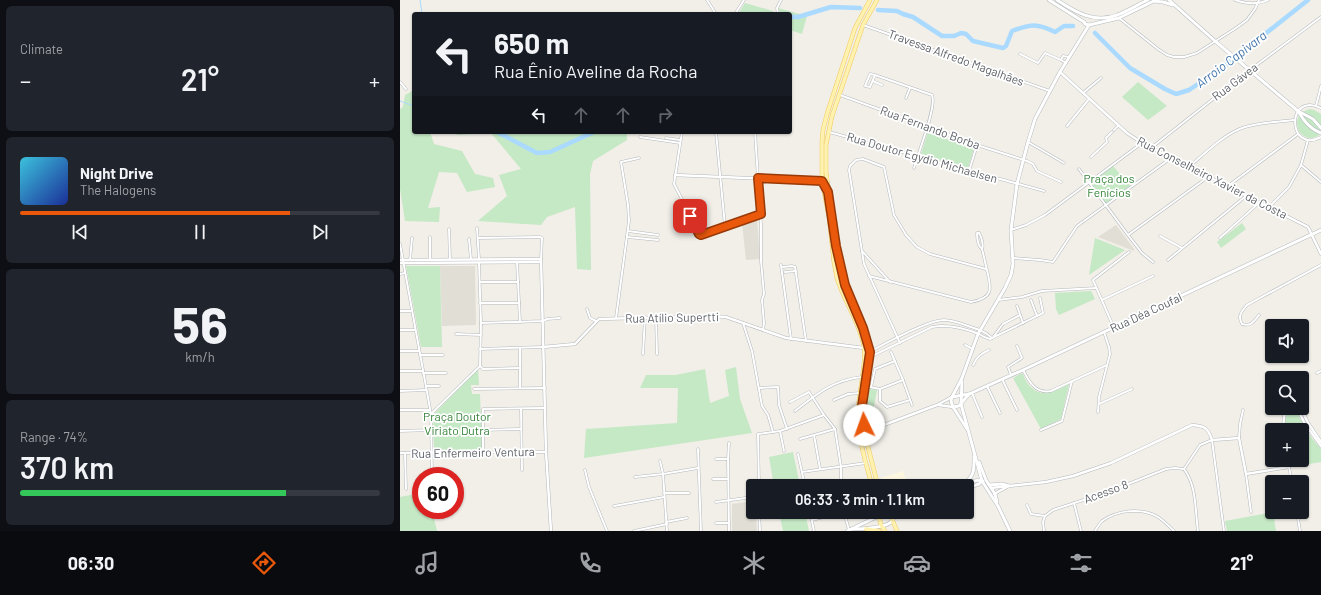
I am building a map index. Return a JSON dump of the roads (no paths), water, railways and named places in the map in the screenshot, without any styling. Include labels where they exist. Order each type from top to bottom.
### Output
[{"type":"main road","points":[[870,0],[855,28],[827,114],[822,141],[834,262],[840,287],[859,331],[864,348],[858,415],[870,479]]},
{"type":"main road","points":[[876,479],[862,416],[870,352],[863,328],[845,285],[839,261],[825,181],[828,131],[863,25],[877,0]]},
{"type":"main road","points":[[1049,0],[1089,24],[1119,18],[1154,1],[1161,1],[1175,6]]},
{"type":"main road","points":[[1057,0],[1088,17],[1109,17],[1117,15],[1148,0]]},
{"type":"main road","points":[[1169,0],[1298,111],[1313,119],[1321,128],[1317,131]]},
{"type":"main road","points":[[1083,33],[1085,18],[1088,17]]},
{"type":"main road","points":[[967,429],[953,407],[951,401],[952,397],[962,378],[980,329],[1011,276],[1011,230],[1016,184],[1035,119],[1060,72],[1091,21],[1088,17]]},
{"type":"main road","points":[[1298,111],[1306,123],[1321,133]]},
{"type":"main road","points":[[1302,118],[1303,115],[1306,115]]},
{"type":"main road","name":"Rua Déa Coufal","points":[[952,397],[969,394],[1023,370],[1321,230]]},
{"type":"main road","points":[[834,262],[839,261]]},
{"type":"main road","points":[[840,287],[845,285]]},
{"type":"main road","points":[[962,378],[960,396],[967,429],[982,481],[989,487]]},
{"type":"main road","points":[[961,387],[962,391],[969,394]]},
{"type":"main road","name":"Rua Déa Coufal","points":[[953,407],[961,404],[969,394]]},
{"type":"main road","points":[[974,452],[1010,531]]},
{"type":"main road","points":[[968,479],[972,475],[974,469],[974,452]]},
{"type":"main road","points":[[980,465],[982,481]]},
{"type":"main road","points":[[974,481],[978,480],[982,481],[989,487]]},
{"type":"main road","points":[[974,486],[982,481]]},
{"type":"main road","points":[[989,487],[1002,484],[1009,486]]},
{"type":"main road","points":[[849,530],[869,519]]},
{"type":"main road","points":[[879,519],[885,531]]},
{"type":"main road","points":[[849,530],[866,529],[888,524],[893,520],[897,531]]},
{"type":"main road","points":[[866,529],[879,531]]},
{"type":"street","points":[[707,0],[714,12]]},
{"type":"street","points":[[736,12],[744,0]]},
{"type":"street","points":[[777,12],[776,8],[781,0]]},
{"type":"street","points":[[1235,0],[1258,4],[1268,0]]},
{"type":"street","points":[[1119,18],[1167,55],[1184,57],[1197,53],[1247,20],[1258,4],[1259,0]]},
{"type":"street","name":"Rua Gávea","points":[[1151,148],[1321,17]]},
{"type":"street","name":"Travessa Alfredo Magalhães","points":[[863,25],[1050,91]]},
{"type":"street","points":[[1020,54],[1037,63],[1040,62],[1045,53],[1066,62]]},
{"type":"street","points":[[1061,60],[1064,55],[1069,57]]},
{"type":"street","name":"Rua Conselheiro Xavier da Costa","points":[[1060,72],[1126,133],[1151,148],[1308,227],[1321,254]]},
{"type":"street","points":[[875,75],[870,87],[865,86],[869,74],[875,75],[932,95],[932,110],[914,168]]},
{"type":"street","points":[[1083,93],[1101,78]]},
{"type":"street","points":[[873,81],[882,85]]},
{"type":"street","points":[[400,82],[406,89]]},
{"type":"street","points":[[1316,106],[1321,86]]},
{"type":"street","points":[[906,98],[910,88]]},
{"type":"street","name":"Rua Fernando Borba","points":[[839,95],[977,145],[1023,159]]},
{"type":"street","points":[[1067,126],[1089,99]]},
{"type":"street","points":[[1321,108],[1316,106],[1306,106],[1298,111],[1294,120],[1298,134],[1308,140],[1321,137]]},
{"type":"street","points":[[1189,167],[1222,140],[1244,127],[1294,120]]},
{"type":"street","points":[[1092,157],[1107,142],[1106,138],[1118,126]]},
{"type":"street","name":"Rua Doutor Egydio Michaelsen","points":[[828,131],[917,157],[1044,191]]},
{"type":"street","points":[[682,134],[674,184],[700,235],[761,214]]},
{"type":"street","points":[[716,134],[725,226]]},
{"type":"street","points":[[755,134],[761,214],[761,261],[764,294],[762,300],[764,323],[763,330]]},
{"type":"street","points":[[1228,186],[1298,134]]},
{"type":"street","points":[[640,137],[680,141]]},
{"type":"street","points":[[666,138],[680,141]]},
{"type":"street","points":[[1269,207],[1290,187],[1301,165],[1308,140]]},
{"type":"street","points":[[1028,142],[1064,163]]},
{"type":"street","points":[[1011,230],[1026,226],[1045,215],[1142,143]]},
{"type":"street","points":[[969,171],[977,145]]},
{"type":"street","points":[[616,318],[629,221],[622,162],[639,158]]},
{"type":"street","points":[[1012,258],[1052,262],[1077,226],[1171,158]]},
{"type":"street","points":[[900,343],[864,264],[849,170],[852,163],[860,159],[882,166],[885,169],[894,215],[906,235],[918,247],[930,254],[986,269]]},
{"type":"street","points":[[1023,159],[1033,164],[1037,171],[1061,182]]},
{"type":"street","points":[[1301,165],[1321,182]]},
{"type":"street","points":[[1079,169],[1142,253],[1152,262]]},
{"type":"street","points":[[676,175],[825,181]]},
{"type":"street","points":[[1128,235],[1208,177]]},
{"type":"street","points":[[1168,260],[1247,196]]},
{"type":"street","points":[[1220,238],[1260,202]]},
{"type":"street","points":[[477,228],[480,282],[480,366],[483,370],[520,368]]},
{"type":"street","points":[[449,229],[450,260]]},
{"type":"street","points":[[627,231],[658,235]]},
{"type":"street","points":[[869,276],[971,302],[978,301],[986,297],[990,290],[991,283],[986,269],[980,234],[978,233],[977,236],[982,249]]},
{"type":"street","points":[[430,236],[430,260]]},
{"type":"street","points":[[1160,236],[1182,248]]},
{"type":"street","points":[[478,238],[541,237],[546,452],[551,531]]},
{"type":"street","points":[[627,237],[658,240]]},
{"type":"street","points":[[410,260],[412,238]]},
{"type":"street","points":[[469,239],[471,260]]},
{"type":"street","points":[[400,244],[402,262],[431,414],[432,467]]},
{"type":"street","points":[[861,249],[891,282]]},
{"type":"street","points":[[1114,328],[1093,280],[1129,252]]},
{"type":"street","points":[[402,262],[410,260],[425,262],[430,260],[479,261]]},
{"type":"street","points":[[499,260],[517,262],[542,260]]},
{"type":"street","points":[[402,262],[542,260]]},
{"type":"street","points":[[517,262],[520,322]]},
{"type":"street","points":[[1260,314],[1249,325],[1242,324],[1240,320],[1240,315],[1247,305],[1321,265]]},
{"type":"street","points":[[791,339],[782,266],[794,266],[796,271],[806,341]]},
{"type":"street","points":[[785,272],[796,271]]},
{"type":"street","points":[[400,274],[405,273]]},
{"type":"street","points":[[1101,300],[1153,276]]},
{"type":"street","points":[[480,282],[518,282]]},
{"type":"street","points":[[998,300],[1022,297],[1042,291],[1096,288]]},
{"type":"street","points":[[870,357],[932,327],[953,326],[978,334],[988,340],[1044,313],[1040,298]]},
{"type":"street","points":[[1032,300],[1037,316]]},
{"type":"street","points":[[480,303],[519,303]]},
{"type":"street","points":[[1017,306],[1023,323]]},
{"type":"street","name":"Rua Atílio Supertti","points":[[587,309],[589,317],[596,321],[599,319],[616,318],[726,317],[791,339],[864,348]]},
{"type":"street","points":[[400,311],[411,311]]},
{"type":"street","points":[[993,338],[1003,324],[1020,315]]},
{"type":"street","points":[[656,317],[657,354]]},
{"type":"street","points":[[480,323],[543,321],[547,319],[560,318]]},
{"type":"street","points":[[643,354],[645,318]]},
{"type":"street","points":[[870,352],[936,321],[944,320],[980,329],[993,338]]},
{"type":"street","points":[[480,349],[543,347],[575,344],[596,321]]},
{"type":"street","points":[[743,323],[752,351],[762,406],[768,416],[773,432]]},
{"type":"street","points":[[400,330],[415,330]]},
{"type":"street","points":[[1098,412],[1098,404],[1110,354],[1104,332]]},
{"type":"street","points":[[984,337],[986,333]]},
{"type":"street","points":[[456,334],[481,335]]},
{"type":"street","points":[[976,338],[984,337]]},
{"type":"street","points":[[965,345],[972,349]]},
{"type":"street","points":[[1011,375],[1008,367],[1022,358],[1017,346]]},
{"type":"street","points":[[520,348],[520,388]]},
{"type":"street","points":[[973,366],[976,358],[981,353],[989,350]]},
{"type":"street","points":[[400,351],[419,351]]},
{"type":"street","points":[[891,352],[912,405]]},
{"type":"street","points":[[420,355],[443,355]]},
{"type":"street","points":[[970,355],[976,358]]},
{"type":"street","points":[[870,387],[875,369],[895,361]]},
{"type":"street","points":[[1023,370],[1032,385],[1042,391],[1051,391],[1107,365]]},
{"type":"street","points":[[431,414],[480,366]]},
{"type":"street","points":[[400,371],[446,373]]},
{"type":"street","points":[[1317,373],[1321,371]]},
{"type":"street","points":[[795,411],[813,397],[834,384],[850,378],[862,376]]},
{"type":"street","points":[[1002,379],[1017,410]]},
{"type":"street","points":[[865,386],[880,389],[903,380]]},
{"type":"street","points":[[1041,430],[1062,421],[1072,381]]},
{"type":"street","points":[[426,386],[439,386]]},
{"type":"street","points":[[987,386],[1000,413]]},
{"type":"street","points":[[758,388],[777,387],[779,405],[787,429]]},
{"type":"street","points":[[474,389],[544,388]]},
{"type":"street","points":[[880,389],[880,401],[887,408],[910,400]]},
{"type":"street","points":[[1098,404],[1132,389]]},
{"type":"street","points":[[400,391],[426,390]]},
{"type":"street","points":[[790,402],[810,392],[824,415],[835,429],[841,467],[841,479]]},
{"type":"street","points":[[834,400],[848,394],[860,393]]},
{"type":"street","points":[[969,394],[982,417]]},
{"type":"street","name":"Rua Déa Coufal","points":[[865,433],[937,405],[952,397]]},
{"type":"street","name":"Rua Déa Coufal","points":[[937,405],[953,407]]},
{"type":"street","points":[[483,452],[483,410],[545,408]]},
{"type":"street","points":[[521,409],[522,470]]},
{"type":"street","points":[[400,410],[430,410]]},
{"type":"street","points":[[1243,410],[1239,438],[1251,512]]},
{"type":"street","points":[[759,479],[758,434],[787,429],[824,415]]},
{"type":"street","points":[[1300,415],[1305,424],[1321,446]]},
{"type":"street","points":[[1304,415],[1321,442]]},
{"type":"street","points":[[993,495],[1009,486],[1046,482],[1079,474],[1111,463],[1192,425],[1202,426],[1209,432],[1212,440],[1224,531]]},
{"type":"street","points":[[483,430],[521,429]]},
{"type":"street","points":[[800,440],[835,429]]},
{"type":"street","points":[[400,431],[431,430]]},
{"type":"street","points":[[780,431],[784,451]]},
{"type":"street","points":[[862,442],[865,433]]},
{"type":"street","points":[[814,435],[820,470]]},
{"type":"street","points":[[1198,531],[1192,485],[1189,476],[1184,470],[1200,445],[1212,440],[1239,438]]},
{"type":"street","points":[[729,531],[728,458],[730,443]]},
{"type":"street","points":[[698,449],[701,531]]},
{"type":"street","name":"Rua Enfermeiro Ventura","points":[[400,453],[546,452]]},
{"type":"street","points":[[405,453],[406,489]]},
{"type":"street","points":[[798,454],[804,479]]},
{"type":"street","points":[[716,459],[728,458]]},
{"type":"street","points":[[660,461],[663,474],[667,531]]},
{"type":"street","points":[[802,472],[866,463]]},
{"type":"street","points":[[1246,474],[1289,467],[1291,475]]},
{"type":"street","points":[[635,476],[663,474],[698,468]]},
{"type":"street","name":"Acesso 8","points":[[1044,516],[1053,510],[1108,492],[1166,469],[1175,468],[1184,470]]},
{"type":"street","points":[[585,470],[589,487],[607,531]]},
{"type":"street","points":[[713,479],[728,479]]},
{"type":"street","points":[[664,494],[689,493]]},
{"type":"street","points":[[614,506],[664,497]]},
{"type":"street","points":[[716,502],[746,498]]},
{"type":"street","points":[[1074,503],[1081,531]]},
{"type":"street","points":[[1027,505],[1031,514],[1044,516],[1044,531]]},
{"type":"street","points":[[1095,531],[1102,522],[1116,514],[1131,510],[1157,516],[1174,531]]},
{"type":"street","points":[[634,531],[687,518]]},
{"type":"street","points":[[759,519],[760,531]]},
{"type":"street","points":[[814,531],[812,520],[816,519]]},
{"type":"street","points":[[846,519],[849,530]]},
{"type":"street","points":[[1298,519],[1300,531]]},
{"type":"street","points":[[716,523],[728,523]]},
{"type":"waterway","points":[[420,0],[422,12]]},
{"type":"waterway","name":"Arroio Capivara","points":[[1095,33],[1130,68],[1176,94],[1189,90],[1222,68],[1308,0]]},
{"type":"waterway","name":"Arroio Capivara","points":[[792,17],[798,17],[831,7],[860,8]]},
{"type":"waterway","name":"Arroio Capivara","points":[[878,10],[897,11],[913,17],[942,36],[954,36],[961,33],[966,34],[973,41],[1003,48],[1006,46],[1012,31],[1029,26],[1038,26],[1055,32],[1064,26],[1073,26]]},
{"type":"waterway","name":"Arroio Capivara","points":[[400,101],[412,105]]},
{"type":"waterway","name":"Arroio Capivara","points":[[501,134],[537,153],[550,152],[590,134]]},
{"type":"park label","name":"Praça dos Fenícios","points":[[1109,186]]},
{"type":"park label","name":"Praça Doutor Viriato Dutra","points":[[457,424]]}]
